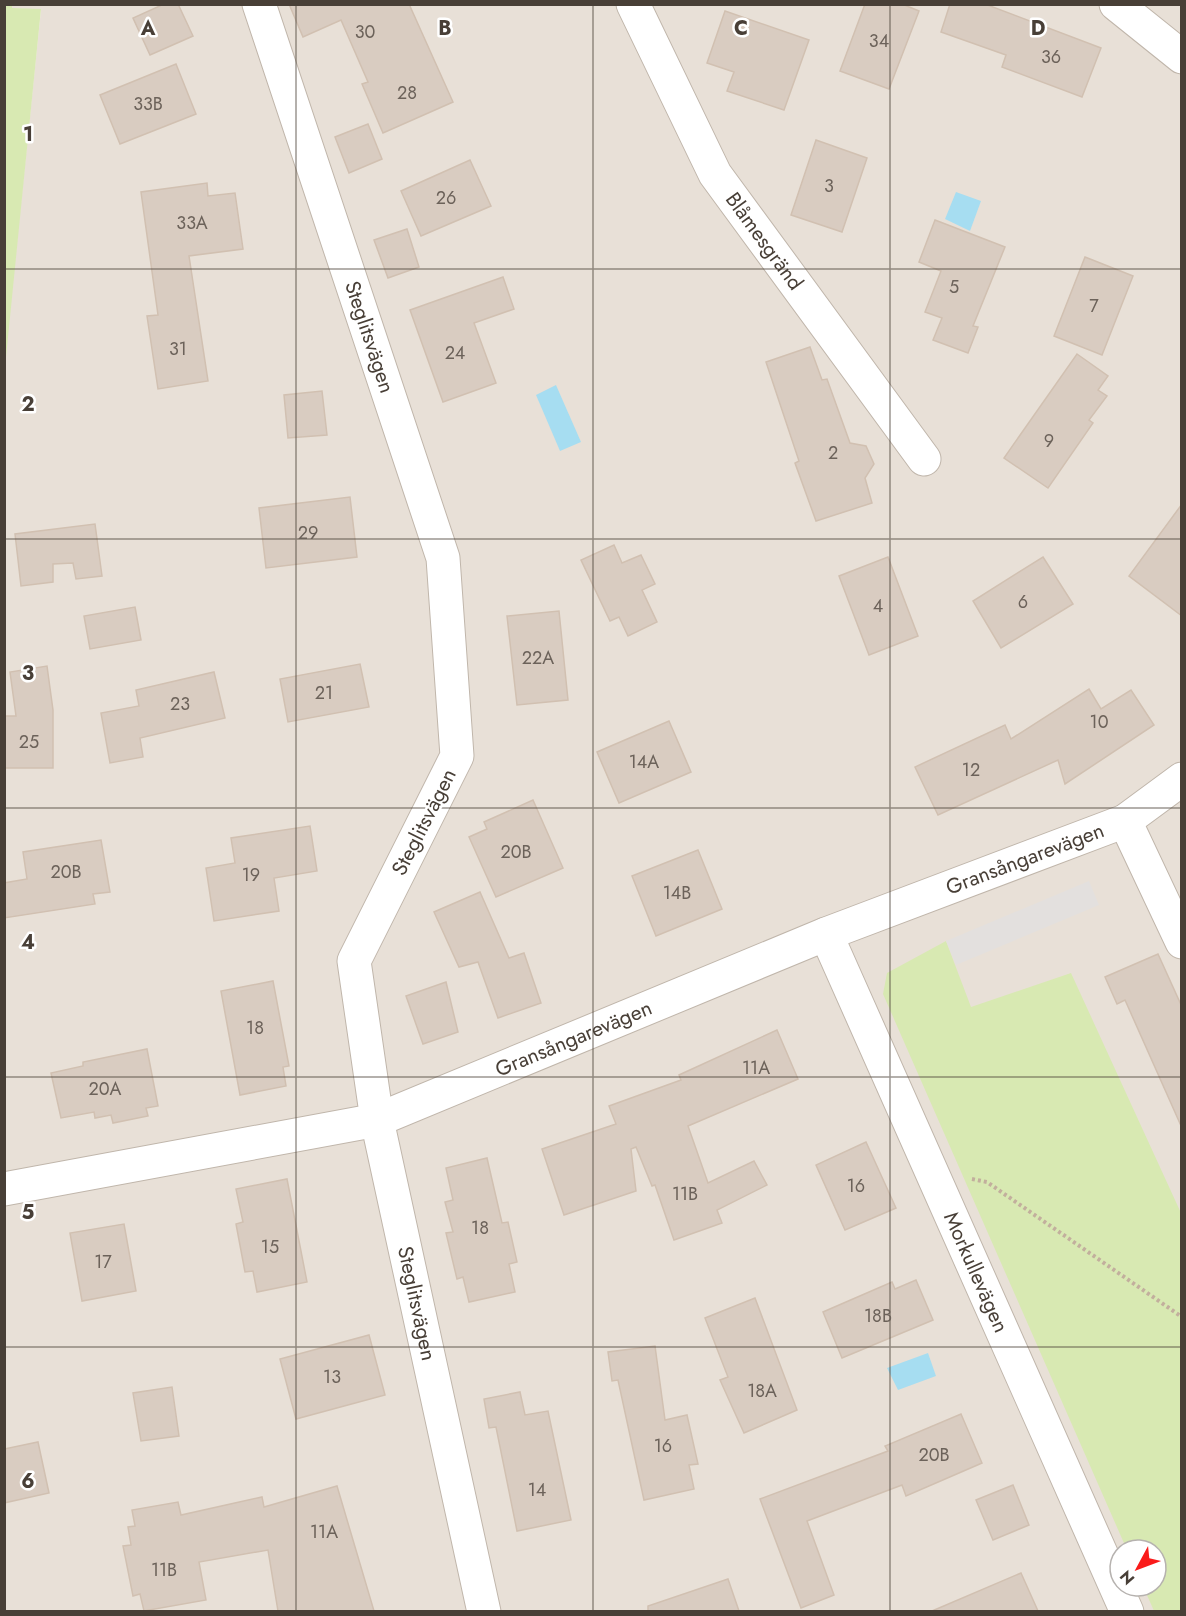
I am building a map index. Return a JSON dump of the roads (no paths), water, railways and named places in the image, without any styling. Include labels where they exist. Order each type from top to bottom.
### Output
[{"type":"street","name":"Steglitsvägen","points":[[259,4],[443,558],[457,756],[354,961],[377,1120],[484,1611]]},
{"type":"street","name":"Blåmesgränd","points":[[633,4],[715,174],[924,459]]},
{"type":"street","points":[[1116,4],[1182,57]]},
{"type":"street","name":"Gransångarevägen","points":[[4,1188],[377,1120],[826,934],[1125,821],[1182,780]]},
{"type":"street","name":"Gransångarevägen","points":[[1125,821],[1182,942]]},
{"type":"street","name":"Morkullevägen","points":[[826,934],[1127,1611]]},
{"type":"water","points":[[956,192],[981,201],[970,231],[945,219]]},
{"type":"water","points":[[556,385],[581,442],[560,451],[536,395]]},
{"type":"water","points":[[928,1353],[936,1376],[898,1390],[887,1368]]}]
